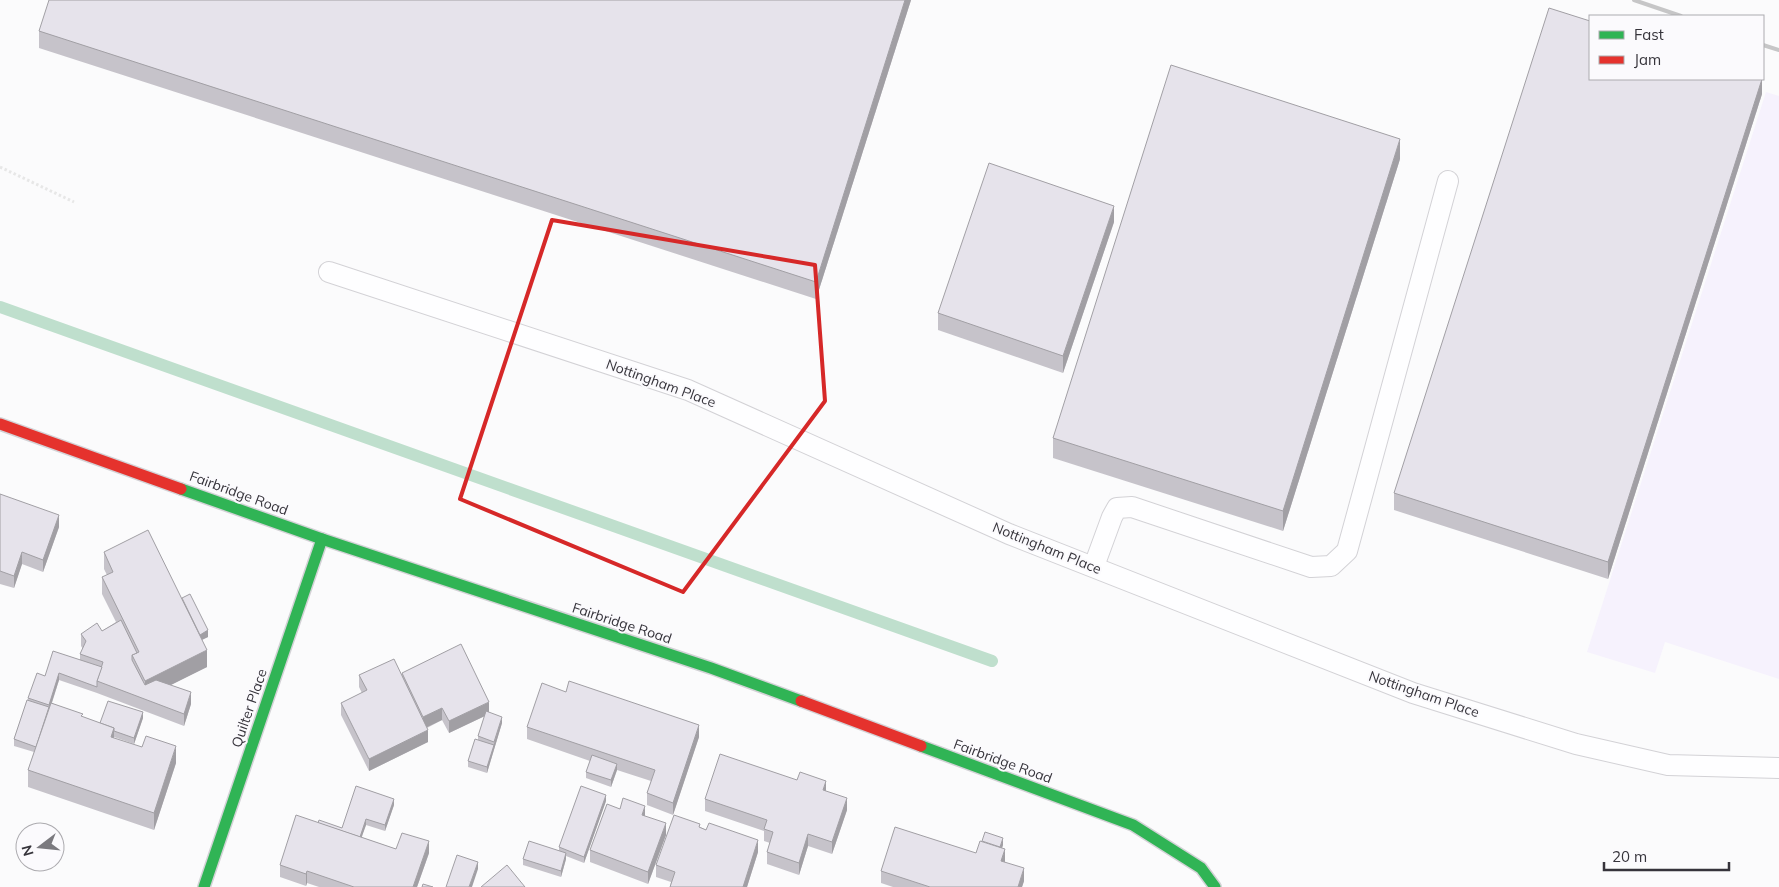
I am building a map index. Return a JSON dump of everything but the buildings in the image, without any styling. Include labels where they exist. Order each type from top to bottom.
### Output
[{"type":"street","name":"Fairbridge Road","points":[[0,424],[322,539],[711,668],[1133,825],[1201,868],[1215,887]]},
{"type":"street","name":"Quilter Place","points":[[204,887],[322,539]]},
{"type":"lane","points":[[1094,566],[1117,508],[1132,507],[1311,567],[1331,566],[1347,551],[1448,181]]},
{"type":"lane","name":"Nottingham Place","points":[[329,272],[688,390],[1009,534],[1413,693],[1576,744],[1668,765],[1779,768]]},
{"type":"path","points":[[0,167],[74,202]]},
{"type":"highlighted area","points":[[552,220],[815,265],[825,401],[683,592],[460,499]]},
{"type":"shaded area","points":[[1766,92],[1779,96],[1779,679],[1665,642],[1655,673],[1587,652]]},
{"type":"waterway","points":[[0,307],[992,661]]},
{"type":"railway","points":[[1634,0],[1678,15]]},
{"type":"railway","points":[[1764,45],[1779,50]]},
{"type":"traffic: fast","points":[[181,489],[322,539],[711,668],[801,701]]},
{"type":"traffic: fast","points":[[204,887],[322,539]]},
{"type":"traffic: fast","points":[[921,746],[1133,825],[1201,868],[1215,887]]},
{"type":"traffic: jam","points":[[0,424],[181,489]]},
{"type":"traffic: jam","points":[[801,701],[921,746]]}]
